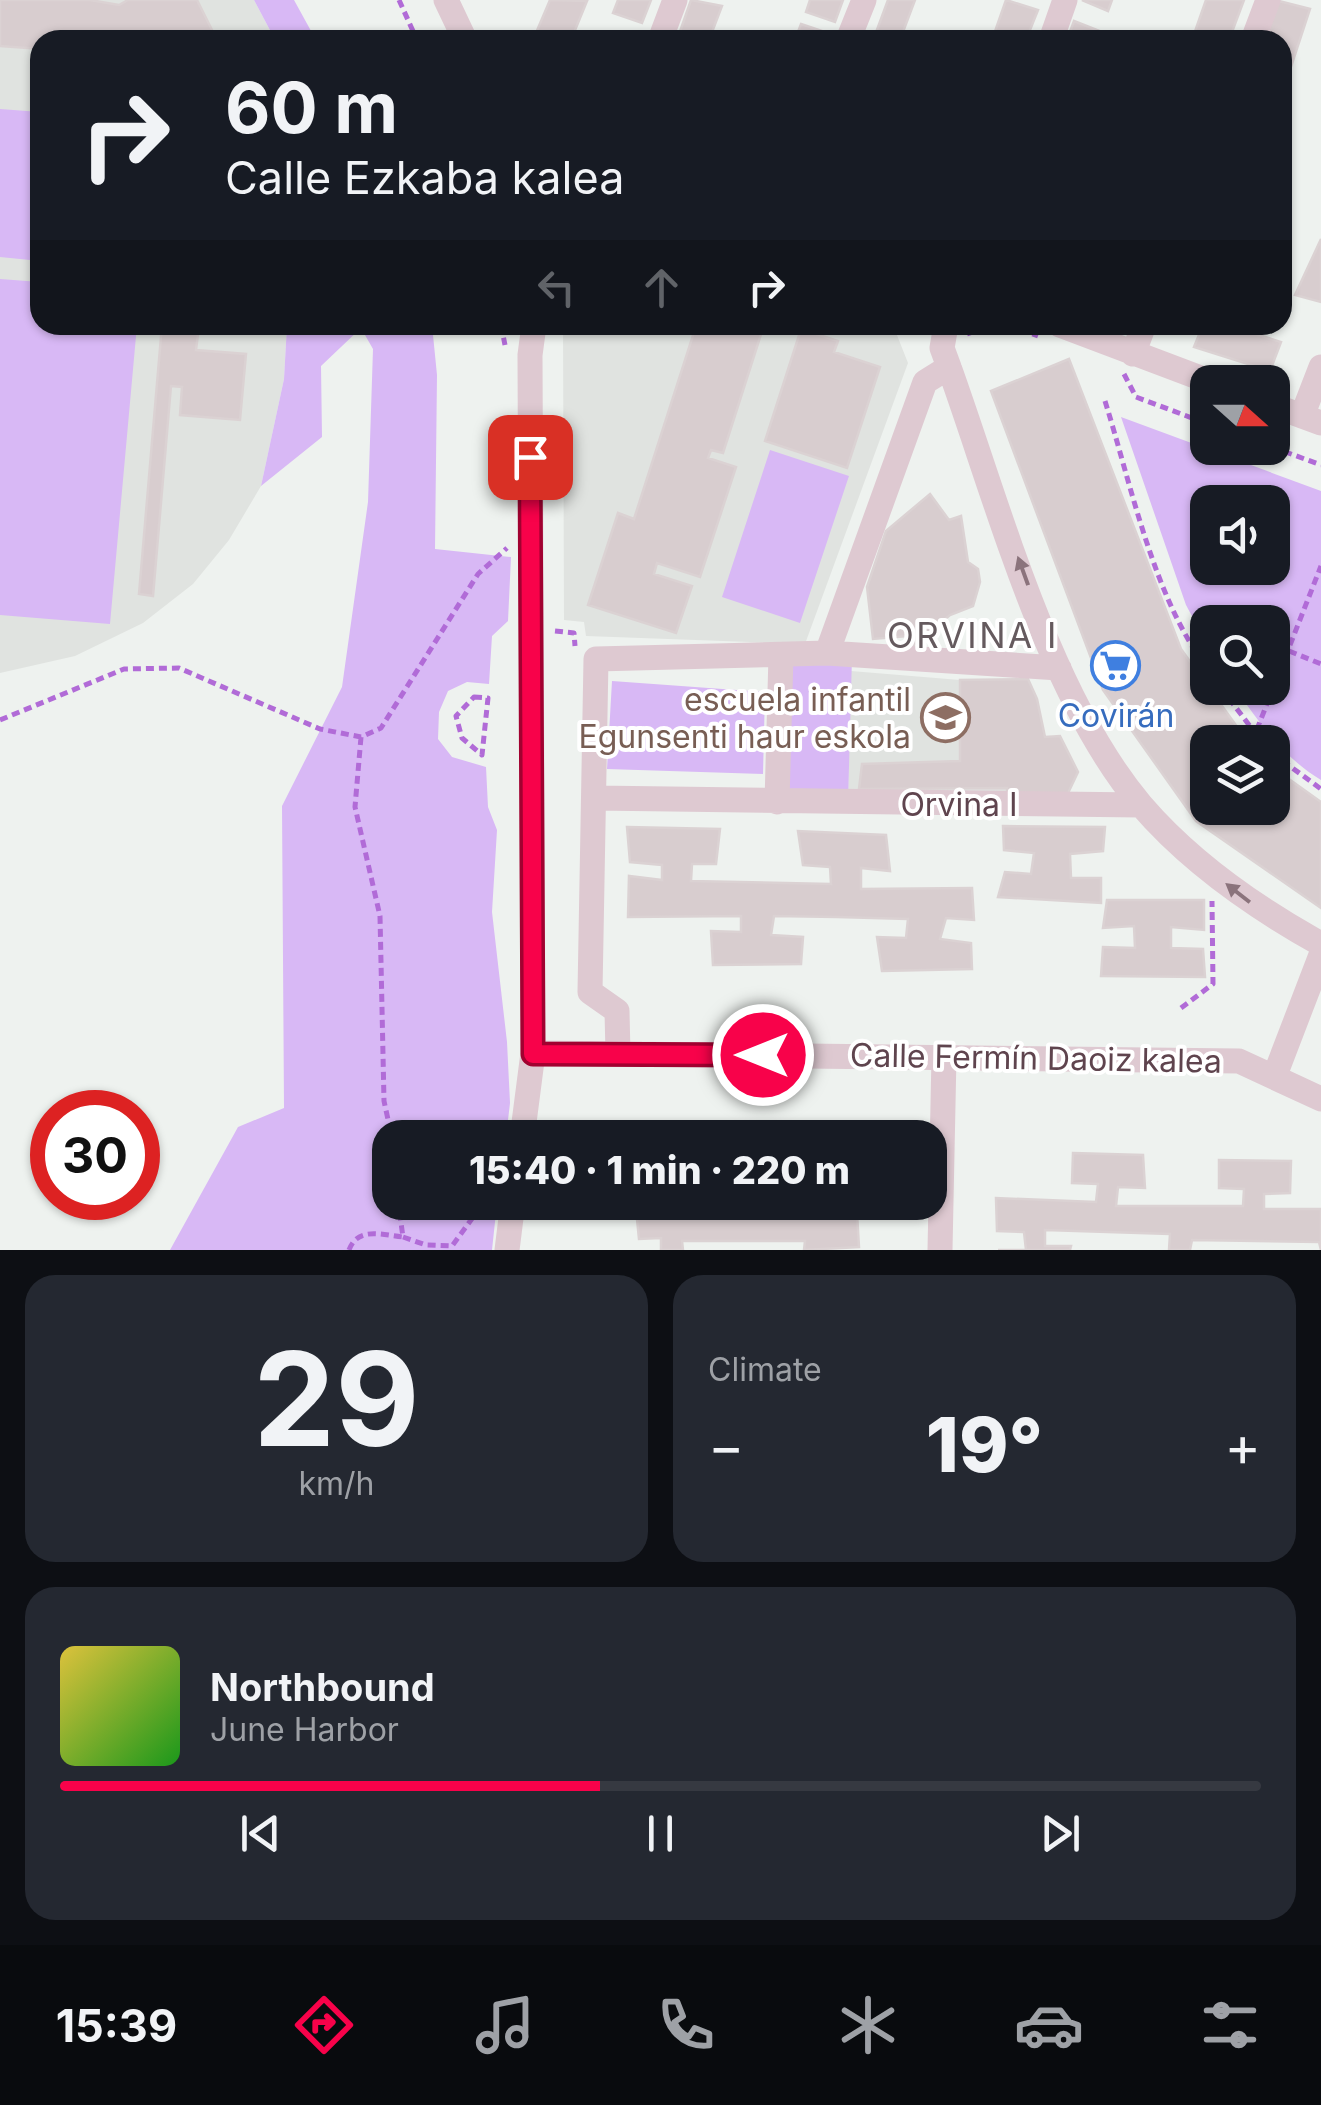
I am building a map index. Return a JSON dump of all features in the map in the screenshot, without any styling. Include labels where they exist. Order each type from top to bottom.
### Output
[{"type":"street","points":[[445,0],[448,30]]},
{"type":"street","points":[[445,0],[461,30]]},
{"type":"street","points":[[664,30],[674,0]]},
{"type":"street","points":[[852,30],[864,0]]},
{"type":"street","points":[[1054,30],[1065,0]]},
{"type":"street","points":[[1256,30],[1268,0]]},
{"type":"street","points":[[944,335],[942,348],[948,367],[1058,668],[1093,736],[1141,805],[1251,903],[1321,944]]},
{"type":"street","points":[[1085,335],[1190,375]]},
{"type":"street","points":[[1133,354],[1140,335]]},
{"type":"street","points":[[516,343],[530,526],[533,1054],[524,1120]]},
{"type":"street","points":[[827,653],[925,382],[948,367]]},
{"type":"street","points":[[1312,420],[1321,367]]},
{"type":"street","points":[[618,1054],[617,1012],[590,992],[596,659],[827,653],[1058,668]]},
{"type":"street","points":[[777,802],[781,655]]},
{"type":"street","name":"Orvina I","points":[[595,798],[1141,805]]},
{"type":"street","points":[[1275,1075],[1321,954]]},
{"type":"street","name":"Calle Fermín Daoiz kalea","points":[[1239,1061],[1290,1035]]},
{"type":"street","name":"Calle Fermín Daoiz kalea","points":[[533,1054],[1239,1061],[1321,1099]]},
{"type":"street","points":[[940,1250],[944,1056]]},
{"type":"street","points":[[507,1250],[511,1220]]},
{"type":"path","points":[[399,0],[412,30]]},
{"type":"path","points":[[1105,401],[1170,601],[1190,644]]},
{"type":"path","points":[[1290,454],[1321,465]]},
{"type":"path","points":[[0,720],[124,669],[179,668],[320,729],[360,737],[381,728],[478,574],[530,526]]},
{"type":"path","points":[[1290,647],[1321,566]]},
{"type":"path","points":[[1290,650],[1321,664]]},
{"type":"path","points":[[474,697],[488,698],[482,756],[462,738],[456,716],[474,697]]},
{"type":"path","points":[[360,737],[355,807],[380,916],[384,1101],[388,1120]]},
{"type":"path","points":[[1290,766],[1321,789]]},
{"type":"path","points":[[1181,1008],[1213,984],[1212,898]]},
{"type":"path","points":[[400,1220],[402,1237]]},
{"type":"path","points":[[349,1250],[353,1240],[364,1233],[452,1246],[471,1220]]},
{"type":"shaded area","points":[[0,0],[254,0],[270,30],[30,30],[30,335],[286,335],[284,379],[261,486],[229,540],[193,584],[143,623],[75,656],[0,673]]},
{"type":"shaded area","points":[[254,0],[294,0],[310,30],[270,30]]},
{"type":"shaded area","points":[[0,109],[30,111],[30,260],[0,257]]},
{"type":"shaded area","points":[[0,279],[30,281],[30,335],[136,335],[110,624],[0,615]]},
{"type":"shaded area","points":[[286,335],[354,335],[321,366],[322,437],[261,486],[284,379]]},
{"type":"shaded area","points":[[365,335],[433,335],[437,375],[435,549],[511,557],[508,621],[492,636],[489,684],[467,682],[448,691],[439,712],[438,739],[452,757],[486,767],[488,807],[497,830],[492,912],[510,1103],[508,1120],[372,1120],[372,1220],[495,1220],[492,1250],[170,1250],[238,1127],[284,1108],[282,806],[342,687],[368,502],[373,349]]},
{"type":"shaded area","points":[[563,335],[897,335],[908,363],[805,644],[586,636],[584,622],[564,620]]},
{"type":"shaded area","points":[[1121,417],[1190,443],[1190,465],[1251,465],[1321,491],[1321,780],[1290,755],[1290,725],[1262,725],[1247,705],[1290,705],[1290,605],[1190,605],[1190,612]]},
{"type":"shaded area","points":[[770,450],[849,476],[800,623],[722,597]]},
{"type":"shaded area","name":"Orvina I","points":[[781,655],[852,657],[848,803],[777,802]]},
{"type":"shaded area","name":"escuela infantil Egunsenti haur eskola","points":[[851,671],[960,680],[1028,679],[1045,736],[1060,736],[1078,772],[1068,793],[848,796]]},
{"type":"shaded area","points":[[612,681],[765,692],[763,774],[607,769]]},
{"type":"building","points":[[0,0],[90,0],[119,5],[128,0],[197,0],[212,30],[30,30],[30,48],[0,46]]},
{"type":"building","points":[[550,0],[587,1],[575,30],[537,30]]},
{"type":"building","points":[[618,0],[651,0],[642,23],[613,13]]},
{"type":"building","points":[[691,0],[722,6],[713,30],[680,30]]},
{"type":"building","points":[[810,0],[843,0],[835,22],[806,12]]},
{"type":"building","points":[[888,0],[915,0],[904,30],[877,30]]},
{"type":"building","points":[[1006,0],[1038,10],[1030,30],[996,30]]},
{"type":"building","points":[[1082,0],[1112,0],[1108,11]]},
{"type":"building","points":[[1206,0],[1244,0],[1233,30],[1196,30]]},
{"type":"building","points":[[1279,1],[1310,9],[1292,64],[1292,30],[1269,30]]},
{"type":"building","points":[[1074,21],[1097,30],[1071,30]]},
{"type":"building","points":[[1321,239],[1321,302],[1295,295]]},
{"type":"building","points":[[161,335],[198,335],[196,350],[246,354],[240,420],[180,415],[182,387],[171,386],[153,596],[139,594]]},
{"type":"building","points":[[693,335],[761,335],[723,453],[711,450],[708,458],[736,467],[700,577],[657,563],[654,574],[692,586],[676,633],[588,605],[618,513],[634,519]]},
{"type":"building","points":[[799,335],[820,335],[838,341],[834,352],[880,367],[847,468],[765,441]]},
{"type":"building","points":[[1199,335],[1259,335],[1281,342],[1272,365],[1251,365],[1194,347]]},
{"type":"building","points":[[1069,359],[1181,649],[1190,661],[1190,705],[1221,705],[1236,725],[1190,725],[1190,813],[1103,690],[991,391]]},
{"type":"building","points":[[930,494],[949,520],[961,516],[968,562],[978,569],[980,582],[973,606],[950,615],[912,647],[908,636],[873,639],[867,587],[886,531]]},
{"type":"building","points":[[1028,679],[1037,699],[1045,737],[1060,736],[1078,772],[1068,793],[1007,797],[1007,788],[859,789],[862,764],[960,761],[960,680]]},
{"type":"building","points":[[1290,780],[1321,802],[1321,908],[1202,825],[1290,825]]},
{"type":"building","points":[[1003,826],[1105,827],[1103,851],[1070,854],[1071,878],[1101,878],[1101,903],[998,897],[1005,872],[1031,874],[1034,853],[1004,850]]},
{"type":"building","points":[[627,827],[720,829],[716,864],[692,864],[691,881],[831,884],[830,867],[803,865],[798,831],[886,835],[890,871],[861,868],[861,889],[972,888],[974,920],[946,918],[940,939],[971,943],[972,969],[882,971],[877,937],[906,938],[908,919],[774,916],[771,935],[803,937],[801,964],[713,965],[711,931],[741,932],[741,916],[628,917],[629,876],[662,880],[662,865],[630,862]]},
{"type":"building","points":[[1107,900],[1204,900],[1204,930],[1171,927],[1171,948],[1203,949],[1205,977],[1101,976],[1103,947],[1135,948],[1134,926],[1103,928]]},
{"type":"building","points":[[1073,1153],[1143,1155],[1145,1188],[1118,1187],[1116,1206],[1243,1206],[1244,1189],[1219,1188],[1219,1160],[1291,1161],[1290,1193],[1264,1194],[1264,1209],[1321,1209],[1321,1250],[1319,1242],[1192,1240],[1190,1250],[1169,1250],[1170,1234],[1045,1230],[1045,1246],[1071,1246],[1070,1250],[1026,1250],[1024,1232],[997,1231],[996,1198],[1096,1202],[1098,1184],[1072,1183]]},
{"type":"building","points":[[637,1220],[857,1220],[859,1247],[804,1250],[805,1241],[682,1241],[683,1250],[661,1250],[661,1238],[639,1239]]},
{"type":"place","name":"Covirán","points":[[1116,665]]},
{"type":"place","name":"escuela infantil Egunsenti haur eskola","points":[[946,717]]},
{"type":"district","name":"ORVINA I","points":[[973,635]]},
{"type":"route","points":[[530,457],[533,1054],[763,1055]]}]
